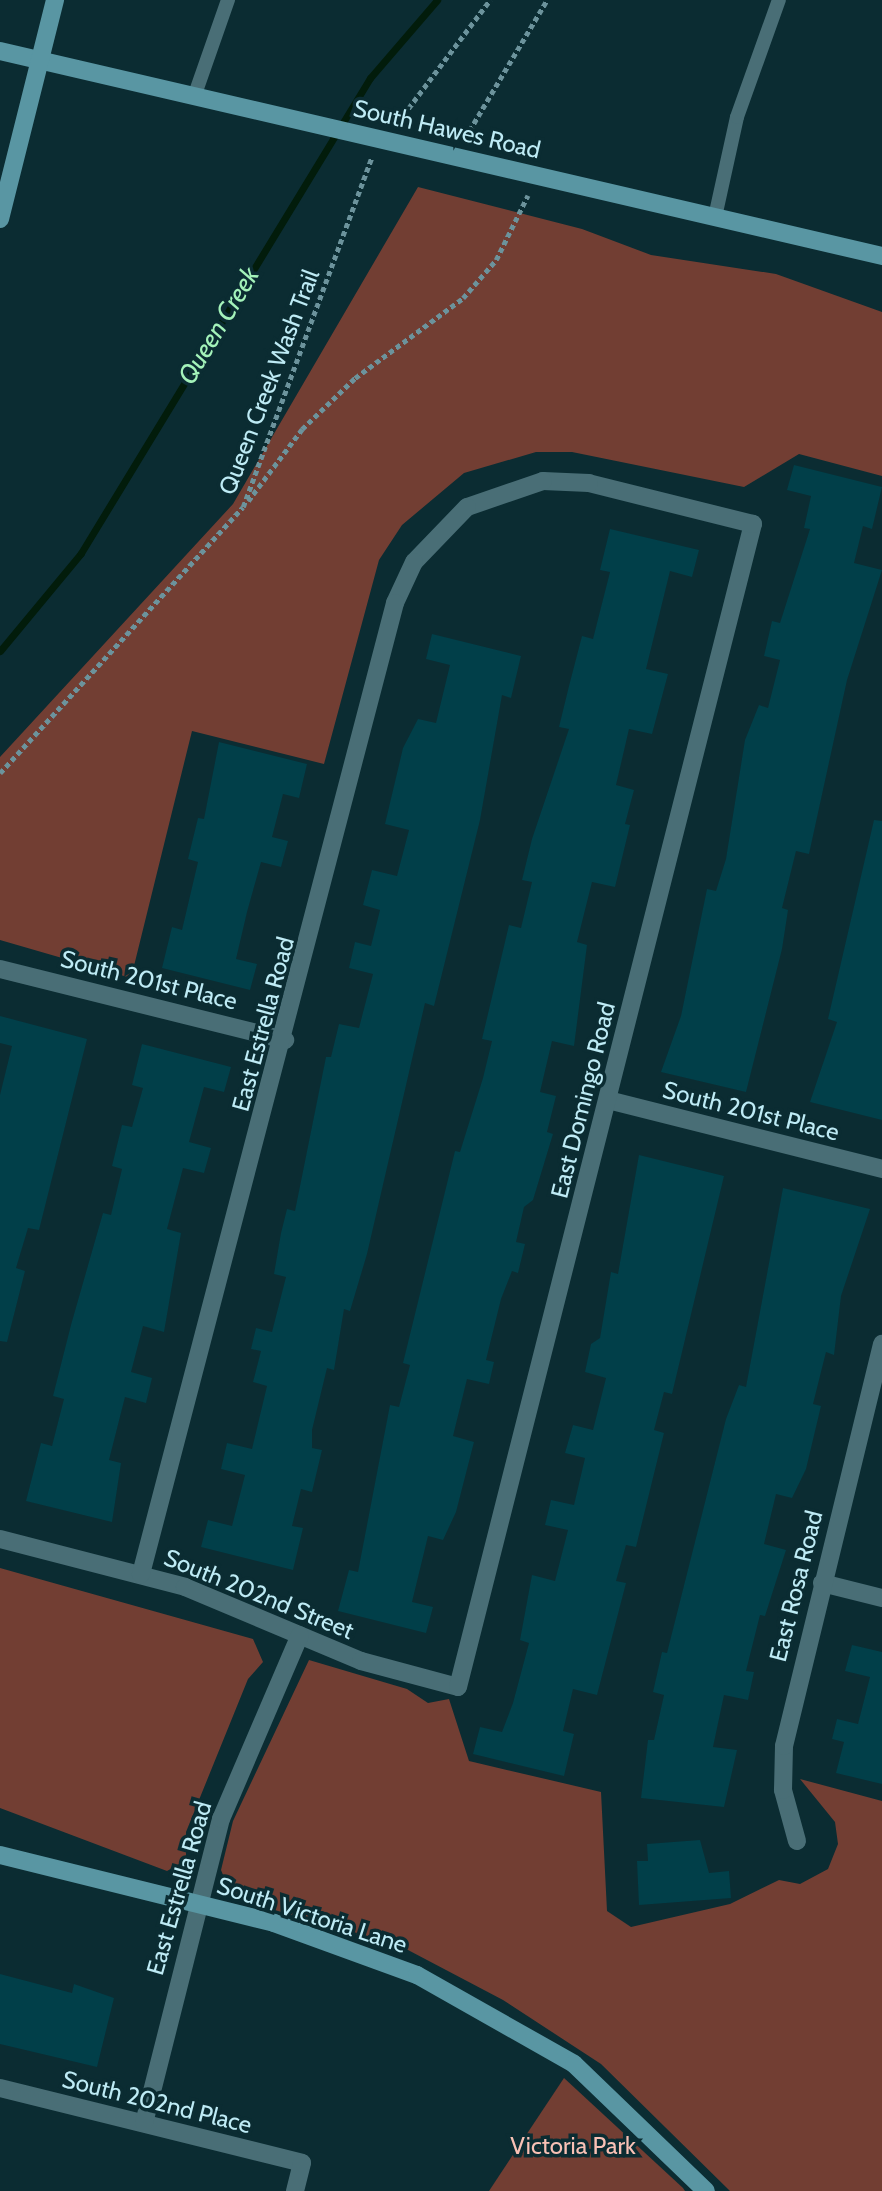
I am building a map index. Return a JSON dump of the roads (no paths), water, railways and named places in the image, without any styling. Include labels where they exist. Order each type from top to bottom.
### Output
[{"type":"main road","points":[[0,219],[55,0]]},
{"type":"main road","name":"South Hawes Road","points":[[0,51],[882,256]]},
{"type":"main road","name":"South Victoria Lane","points":[[0,1855],[197,1904],[361,1951],[487,2010],[574,2064],[706,2191]]},
{"type":"street","name":"East Estrella Road","points":[[141,1574],[285,1040],[395,603],[427,543],[467,507],[521,485],[566,480],[753,524]]},
{"type":"street","name":"East Domingo Road","points":[[458,1687],[753,524]]},
{"type":"street","name":"South 201st Place","points":[[0,968],[285,1040]]},
{"type":"street","name":"South 201st Place","points":[[608,1100],[882,1169]]},
{"type":"street","name":"East Rosa Road","points":[[797,1841],[783,1790],[784,1746],[882,1345]]},
{"type":"street","name":"South 202nd Street","points":[[0,1539],[141,1574],[361,1661],[458,1687]]},
{"type":"street","points":[[822,1583],[882,1598]]},
{"type":"street","name":"East Estrella Road","points":[[144,2123],[197,1904],[221,1819],[300,1635]]},
{"type":"street","name":"South 202nd Place","points":[[0,2088],[302,2163],[295,2191]]},
{"type":"lane","points":[[194,97],[228,0]]},
{"type":"lane","points":[[715,216],[737,117],[779,0]]},
{"type":"waterway","name":"Queen Creek","points":[[0,651],[81,553],[370,78],[437,0]]},
{"type":"park label","name":"Victoria Park","points":[[573,2146]]}]
